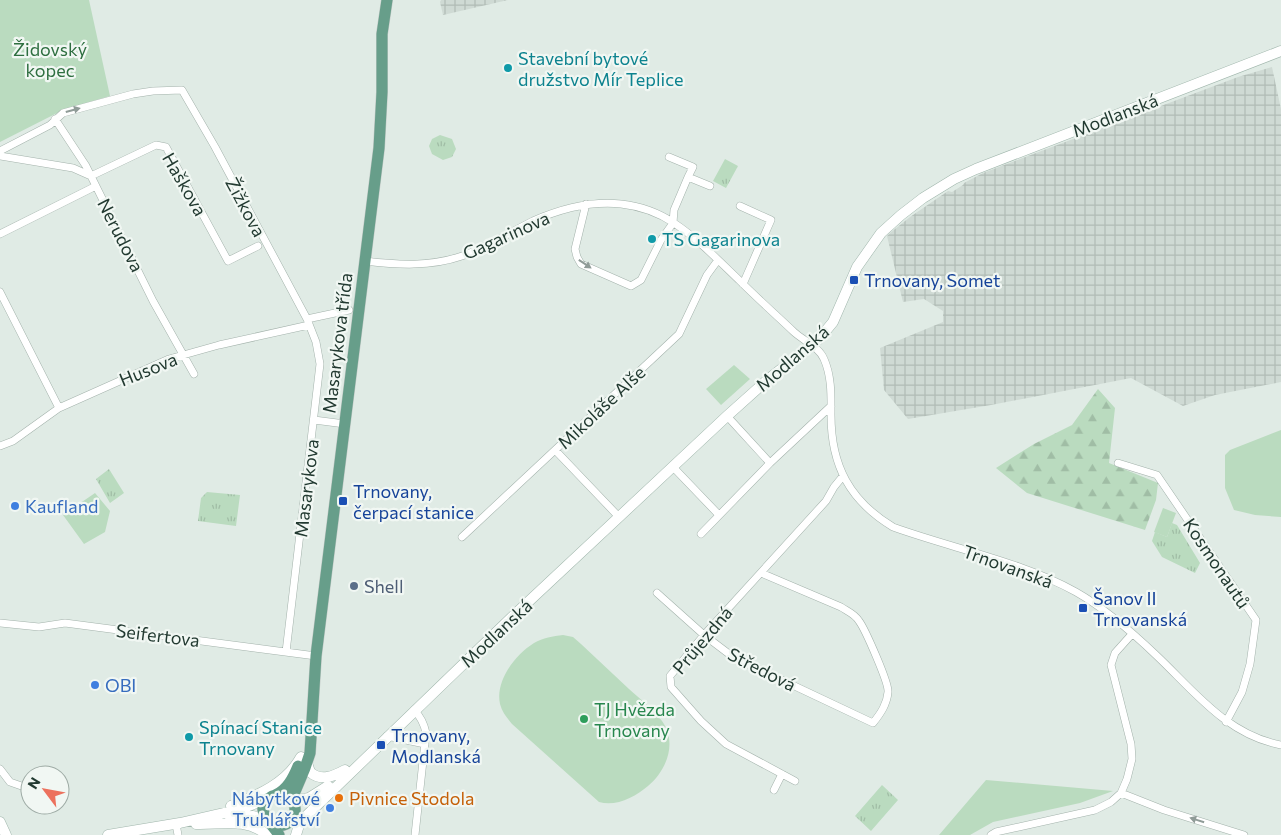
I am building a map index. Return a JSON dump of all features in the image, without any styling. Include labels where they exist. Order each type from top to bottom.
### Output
[{"type":"main road","name":"Masarykova třída","points":[[290,835],[295,808],[292,801],[311,739],[312,691],[379,139],[382,34],[387,0]]},
{"type":"main road","name":"Masarykova třída","points":[[272,797],[283,791],[304,760]]},
{"type":"main road","points":[[279,835],[264,814],[263,808],[272,797],[283,795],[292,801]]},
{"type":"main road","points":[[269,822],[281,826],[292,820]]},
{"type":"street","name":"Modlanská","points":[[377,745],[727,416],[765,382],[812,345],[833,322],[857,267],[873,243],[900,215],[934,190],[976,169],[1281,51]]},
{"type":"street","name":"Žižkova","points":[[55,119],[63,113],[133,94],[182,90],[215,147],[308,322]]},
{"type":"street","points":[[0,151],[50,125],[55,119]]},
{"type":"street","name":"Nerudova","points":[[55,119],[91,176],[153,301],[194,374]]},
{"type":"street","name":"Haškova","points":[[91,176],[156,145],[166,147],[228,260],[258,246]]},
{"type":"street","points":[[0,156],[73,168],[91,176]]},
{"type":"street","points":[[586,204],[575,248],[576,257],[581,264],[631,286],[641,280],[661,240],[673,223],[674,210],[693,167],[669,157]]},
{"type":"street","points":[[688,177],[710,186]]},
{"type":"street","points":[[0,234],[96,186]]},
{"type":"street","name":"Gagarinova","points":[[365,261],[406,265],[451,259],[480,249],[533,221],[586,204],[621,204],[656,214],[673,223],[697,241],[800,337],[812,345]]},
{"type":"street","points":[[740,206],[771,220],[743,284]]},
{"type":"street","name":"Mikoláše Alše","points":[[462,537],[679,334],[706,275],[718,260]]},
{"type":"street","points":[[0,292],[59,408]]},
{"type":"street","name":"Husova","points":[[0,446],[13,441],[59,408],[121,379],[183,354],[349,310]]},
{"type":"street","name":"Masarykova","points":[[286,652],[320,359],[308,322]]},
{"type":"street","name":"Trnovanská","points":[[812,345],[820,352],[828,369],[834,450],[843,476],[865,506],[875,515],[893,528],[1034,573],[1075,592],[1109,614],[1157,656],[1209,708],[1226,722],[1256,737],[1281,745]]},
{"type":"street","points":[[701,534],[770,463],[830,406]]},
{"type":"street","points":[[727,416],[770,463]]},
{"type":"street","points":[[314,420],[345,424]]},
{"type":"street","points":[[555,450],[619,517]]},
{"type":"street","name":"Kosmonautů","points":[[1118,463],[1157,475],[1256,620],[1250,664],[1242,692],[1226,722]]},
{"type":"street","points":[[673,467],[719,515]]},
{"type":"street","name":"Průjezdná","points":[[795,781],[726,744],[701,721],[671,687],[669,680],[670,676],[704,635],[826,501],[843,476]]},
{"type":"street","name":"Středová","points":[[657,593],[704,635],[733,657],[873,723],[886,702],[889,691],[887,681],[877,661],[870,640],[859,620],[841,607],[761,573]]},
{"type":"street","name":"Seifertova","points":[[0,624],[39,627],[65,623],[316,656]]},
{"type":"street","points":[[991,835],[996,832],[1095,810],[1111,802],[1121,793],[1128,779],[1132,759],[1111,665],[1115,653],[1132,634]]},
{"type":"street","points":[[414,710],[425,725],[425,744],[415,835]]},
{"type":"street","points":[[387,736],[425,744]]},
{"type":"street","points":[[292,801],[306,800],[317,794],[377,745]]},
{"type":"street","points":[[296,835],[302,819],[359,765],[377,745]]},
{"type":"street","points":[[179,823],[233,806],[265,790],[287,777],[304,760],[310,772],[320,778],[334,775],[347,769]]},
{"type":"street","points":[[0,769],[10,782],[20,786]]},
{"type":"street","points":[[774,790],[782,774]]},
{"type":"street","points":[[292,820],[303,809],[335,787]]},
{"type":"street","points":[[1121,793],[1164,810],[1244,835]]},
{"type":"street","points":[[179,823],[241,809],[272,797]]},
{"type":"street","points":[[108,835],[179,823],[246,815],[259,817],[269,822]]},
{"type":"street","points":[[0,822],[6,835]]},
{"type":"street","points":[[178,835],[179,823]]},
{"type":"street","points":[[179,823],[239,823],[255,828],[266,835]]},
{"type":"shaded area","points":[[441,0],[508,0],[443,15]]},
{"type":"shaded area","points":[[1272,67],[1281,109],[1281,382],[1215,395],[1183,406],[1131,378],[908,419],[884,390],[880,348],[943,322],[943,311],[924,299],[903,302],[887,236],[890,233],[948,191],[952,192],[983,173],[1238,77]]},
{"type":"green space","name":"Židovský kopec","points":[[0,0],[89,0],[110,96],[65,109],[0,142]]},
{"type":"green space","points":[[440,135],[452,139],[456,149],[452,157],[443,160],[432,154],[429,146],[432,139]]},
{"type":"green space","points":[[725,159],[738,166],[726,188],[713,181]]},
{"type":"green space","points":[[734,365],[750,379],[721,405],[706,389]]},
{"type":"green space","points":[[1098,389],[1115,408],[1109,463],[1158,483],[1156,500],[1145,530],[1027,493],[996,468],[1034,444],[1072,425]]},
{"type":"green space","points":[[1281,430],[1281,517],[1255,515],[1234,510],[1225,488],[1225,455],[1230,450]]},
{"type":"green space","points":[[109,469],[124,493],[110,503],[96,479]]},
{"type":"green space","points":[[207,492],[240,495],[236,526],[198,521],[201,498]]},
{"type":"green space","points":[[95,493],[110,511],[105,532],[84,544],[63,515]]},
{"type":"green space","points":[[1163,508],[1176,513],[1167,537],[1154,532]]},
{"type":"green space","points":[[1172,523],[1177,525],[1200,563],[1195,573],[1162,557],[1152,541],[1155,532],[1167,537]]},
{"type":"green space","name":"TJ Hvězda Trnovany","points":[[563,635],[573,637],[581,644],[651,708],[667,729],[669,747],[665,765],[648,786],[625,800],[612,803],[599,802],[512,724],[501,707],[499,695],[501,686],[508,669],[520,654],[534,643]]},
{"type":"green space","points":[[986,780],[1113,791],[1080,803],[993,822],[970,835],[939,835]]},
{"type":"green space","points":[[882,785],[898,800],[871,831],[855,816]]},
{"type":"place","name":"Stavební bytové družstvo Mír Teplice","points":[[508,68]]},
{"type":"place","name":"TS Gagarinova","points":[[652,239]]},
{"type":"place","name":"Trnovany, Somet","points":[[854,280]]},
{"type":"place","name":"Trnovany, čerpací stanice","points":[[343,501]]},
{"type":"place","name":"Kaufland","points":[[15,506]]},
{"type":"place","name":"Shell","points":[[354,586]]},
{"type":"place","name":"Šanov II Trnovanská","points":[[1083,608]]},
{"type":"place","name":"OBI","points":[[95,685]]},
{"type":"place","name":"TJ Hvězda Trnovany","points":[[584,719]]},
{"type":"place","name":"Spínací Stanice Trnovany","points":[[189,737]]},
{"type":"place","name":"Trnovany, Modlanská","points":[[381,745]]},
{"type":"place","name":"Pivnice Stodola","points":[[339,798]]},
{"type":"place","name":"Nábytkové Truhlářství","points":[[330,808]]}]
